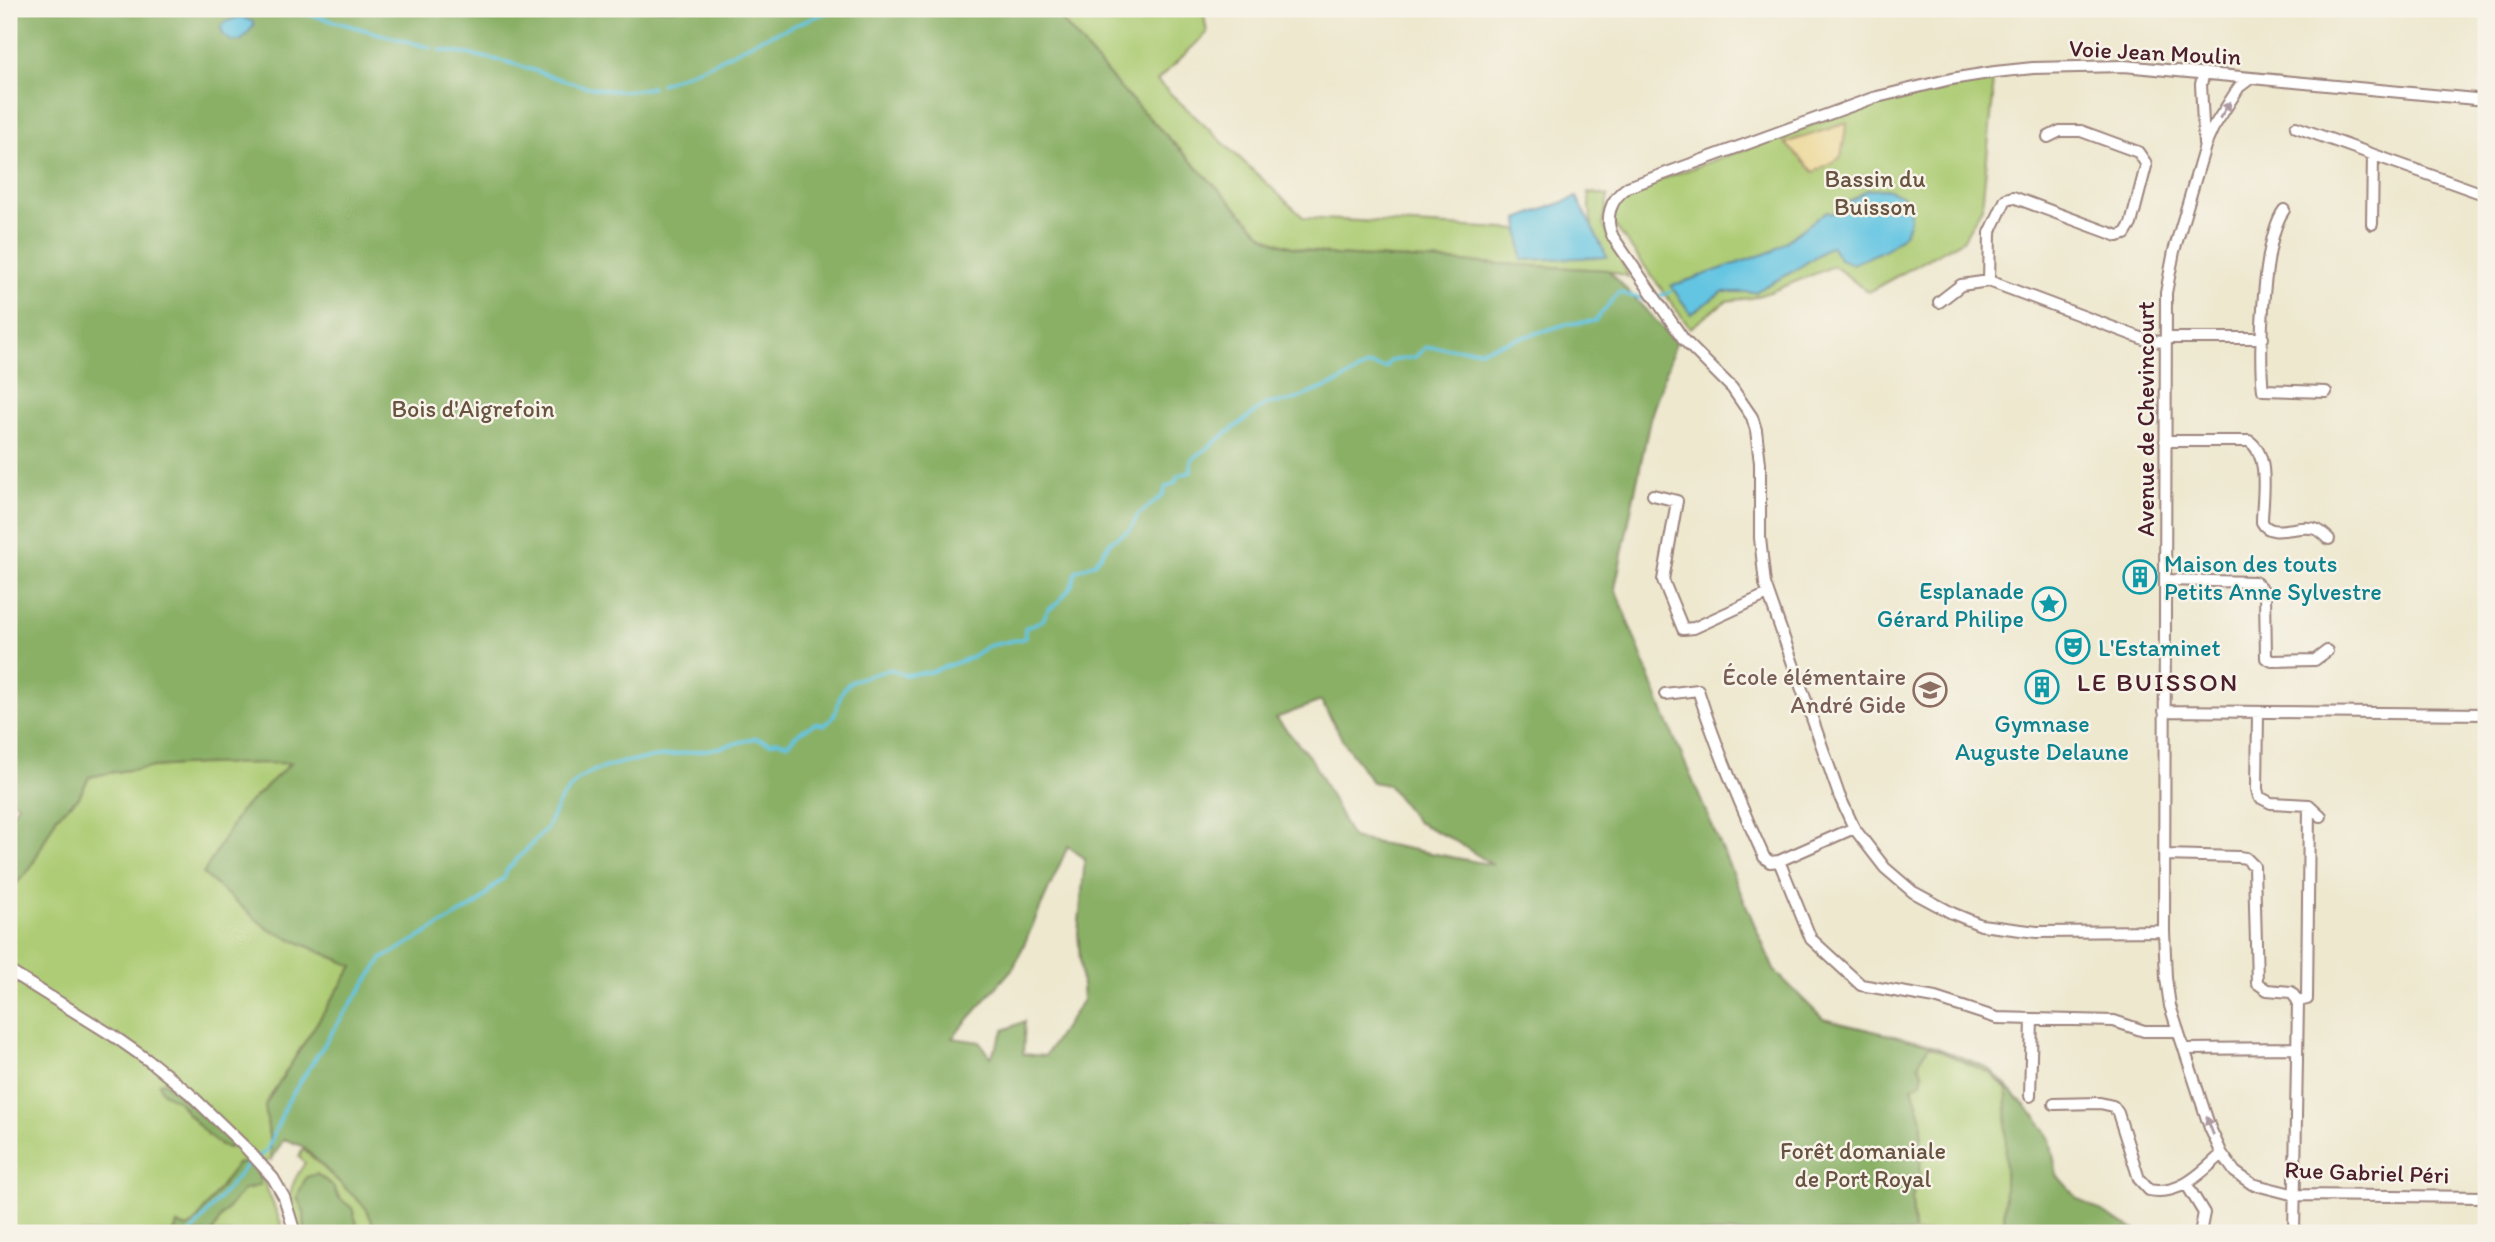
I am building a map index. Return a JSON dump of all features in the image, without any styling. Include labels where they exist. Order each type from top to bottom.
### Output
[{"type":"street","name":"Voie Jean Moulin","points":[[1768,594],[1760,538],[1758,444],[1752,417],[1732,388],[1684,340],[1613,237],[1608,220],[1615,199],[1628,187],[1851,105],[1951,79],[2033,68],[2124,66],[2486,100]]},
{"type":"street","name":"Avenue de Chevincourt","points":[[2204,74],[2201,84],[2205,146]]},
{"type":"street","name":"Avenue de Chevincourt","points":[[2178,1031],[2167,987],[2164,931],[2166,293],[2174,251],[2205,146],[2239,87],[2251,78]]},
{"type":"street","points":[[2296,127],[2486,195]]},
{"type":"street","points":[[1989,281],[1990,233],[2006,199],[2013,197],[2118,236],[2125,234],[2131,223],[2146,166],[2138,152],[2081,131],[2060,131],[2048,137]]},
{"type":"street","points":[[2372,224],[2373,155]]},
{"type":"street","points":[[2284,210],[2276,226],[2263,286],[2263,390],[2326,392]]},
{"type":"street","points":[[1939,302],[1961,285],[1989,281],[2150,341],[2263,338]]},
{"type":"street","points":[[2165,441],[2249,442],[2258,449],[2263,463],[2264,526],[2271,530],[2313,528],[2329,538]]},
{"type":"street","points":[[1653,495],[1676,501],[1663,580],[1683,629],[1694,628],[1768,594],[1839,795],[1854,828],[1885,868],[1913,892],[1981,925],[2037,932],[2164,931]]},
{"type":"street","points":[[2165,580],[2255,582],[2263,587],[2266,597],[2266,658],[2272,661],[2315,660],[2327,651]]},
{"type":"street","points":[[1665,694],[1698,690],[1710,727],[1764,857],[1770,862],[1779,861],[1854,828]]},
{"type":"street","points":[[2164,711],[2486,714]]},
{"type":"street","points":[[2258,713],[2259,797],[2270,803],[2309,805],[2321,816]]},
{"type":"street","points":[[2298,1001],[2307,999],[2309,805]]},
{"type":"street","points":[[2164,855],[2239,857],[2251,862],[2255,872],[2257,983],[2267,990],[2291,992],[2298,1001],[2294,1233]]},
{"type":"street","points":[[1779,861],[1811,939],[1861,985],[1935,998],[1997,1018],[2114,1021],[2144,1031],[2178,1031]]},
{"type":"street","points":[[9,971],[116,1037],[189,1093],[273,1178],[284,1197],[295,1233]]},
{"type":"street","points":[[2031,1096],[2032,1019]]},
{"type":"street","name":"Rue Gabriel Péri","points":[[2178,1031],[2210,1128],[2222,1154],[2235,1172],[2252,1184],[2295,1195],[2486,1196]]},
{"type":"street","points":[[2185,1049],[2297,1048]]},
{"type":"street","points":[[2054,1104],[2100,1103],[2113,1106],[2118,1113],[2139,1179],[2144,1188],[2153,1191],[2187,1185],[2222,1154]]},
{"type":"street","points":[[2187,1185],[2204,1213],[2200,1233]]},
{"type":"green space","points":[[9,9],[1052,9],[1120,88],[1264,236],[1290,246],[1335,255],[1608,270],[1676,342],[1650,419],[1615,588],[1664,714],[1774,970],[1823,1019],[1927,1044],[1993,1072],[2037,1118],[2050,1139],[2057,1175],[2077,1198],[2140,1233],[2004,1233],[2007,1090],[1992,1074],[1929,1046],[1918,1064],[1923,1074],[1921,1082],[1912,1087],[1922,1120],[1920,1174],[1912,1198],[1914,1233],[377,1233],[366,1208],[302,1146],[284,1139],[272,1159],[265,1105],[353,966],[268,929],[203,874],[240,811],[291,763],[164,766],[89,777],[79,797],[57,816],[30,869],[9,891],[9,819],[18,804],[9,799]],"holes":[[[1321,701],[1344,742],[1372,782],[1388,785],[1417,822],[1452,839],[1493,865],[1352,838],[1312,760],[1276,718]],[[1068,846],[1085,859],[1078,933],[1083,1000],[1045,1056],[1023,1054],[1025,1021],[1004,1030],[991,1057],[980,1042],[952,1038],[1014,967]]]},
{"type":"green space","points":[[1052,9],[1203,9],[1207,33],[1157,81],[1304,218],[1593,234],[1588,192],[1608,196],[1603,224],[1629,277],[1607,270],[1335,255],[1272,240],[1264,236],[1120,88]]},
{"type":"green space","name":"Bassin du Buisson","points":[[1992,80],[1993,97],[1982,207],[1963,240],[1868,292],[1834,266],[1770,292],[1726,301],[1690,328],[1613,223],[1620,202],[1637,188],[1859,108]]},
{"type":"green space","points":[[292,763],[240,811],[268,929],[353,966],[265,1105],[272,1159],[257,1165],[285,1233],[212,1233],[222,1215],[243,1189],[251,1189],[237,1164],[194,1224],[187,1228],[177,1224],[174,1233],[9,1233],[9,891],[30,869],[57,816],[79,797],[89,777],[165,766]],"holes":[[[179,1095],[225,1134],[220,1145],[188,1114],[178,1101]]]},
{"type":"green space","points":[[1929,1046],[1992,1074],[2007,1090],[2004,1233],[1914,1233],[1912,1198],[1920,1174],[1922,1120],[1912,1087],[1923,1074],[1918,1064]]},
{"type":"green space","points":[[164,1082],[225,1134],[233,1145],[228,1148],[223,1146],[207,1134],[180,1103],[166,1095],[159,1083]]},
{"type":"green space","points":[[303,1149],[367,1208],[377,1233],[352,1233],[357,1224],[333,1186],[297,1197],[304,1212],[305,1233],[299,1233],[290,1197],[294,1182],[305,1163],[299,1157]]},
{"type":"green space","points":[[251,1162],[258,1172],[260,1185],[243,1190],[222,1215],[212,1233],[174,1233],[177,1224],[187,1228],[194,1224],[237,1164]]},
{"type":"green space","points":[[317,1174],[333,1186],[337,1196],[352,1208],[357,1224],[352,1233],[305,1233],[304,1212],[297,1197],[306,1177]]},
{"type":"sand","points":[[1847,123],[1841,157],[1814,172],[1785,143]]},
{"type":"water","points":[[239,17],[252,21],[254,25],[242,40],[233,42],[223,35],[221,26]]},
{"type":"water","name":"Bassin du Buisson","points":[[1886,189],[1906,199],[1910,214],[1909,224],[1898,240],[1871,256],[1852,264],[1840,259],[1831,246],[1794,271],[1755,292],[1722,292],[1691,314],[1671,286],[1773,251],[1827,211],[1831,214],[1867,190]]},
{"type":"water","points":[[1577,197],[1607,257],[1522,260],[1518,219]]},
{"type":"waterway","points":[[242,17],[243,12],[249,9]]},
{"type":"waterway","points":[[289,9],[431,48]]},
{"type":"waterway","points":[[661,84],[835,9]]},
{"type":"waterway","points":[[440,50],[505,62],[599,89],[617,91],[652,87]]},
{"type":"waterway","points":[[191,1233],[245,1167],[267,1150],[288,1101],[382,959],[477,904],[504,878],[507,870],[546,829],[561,799],[579,779],[593,771],[624,762],[718,748],[756,738],[770,743],[777,741],[788,744],[796,735],[815,723],[825,725],[831,720],[842,691],[855,680],[890,669],[904,675],[930,672],[970,658],[988,646],[1025,638],[1025,628],[1043,620],[1048,610],[1058,603],[1072,585],[1076,571],[1095,563],[1111,541],[1130,530],[1138,515],[1163,495],[1166,487],[1175,483],[1179,475],[1191,472],[1191,460],[1266,404],[1291,401],[1339,382],[1369,365],[1386,368],[1390,361],[1415,357],[1426,347],[1480,350],[1567,324],[1595,321],[1619,292],[1644,299],[1670,292]]},
{"type":"place","name":"Maison des touts Petits Anne Sylvestre","points":[[2140,577]]},
{"type":"place","name":"Esplanade Gérard Philipe","points":[[2049,604]]},
{"type":"place","name":"L'Estaminet","points":[[2073,647]]},
{"type":"place","name":"Gymnase Auguste Delaune","points":[[2042,687]]},
{"type":"place","name":"École élémentaire André Gide","points":[[1930,690]]},
{"type":"district","name":"LE BUISSON","points":[[2158,682]]},
{"type":"park label","name":"Bois d'Aigrefoin","points":[[473,408]]},
{"type":"park label","name":"Forêt domaniale de Port Royal","points":[[1863,1164]]}]
